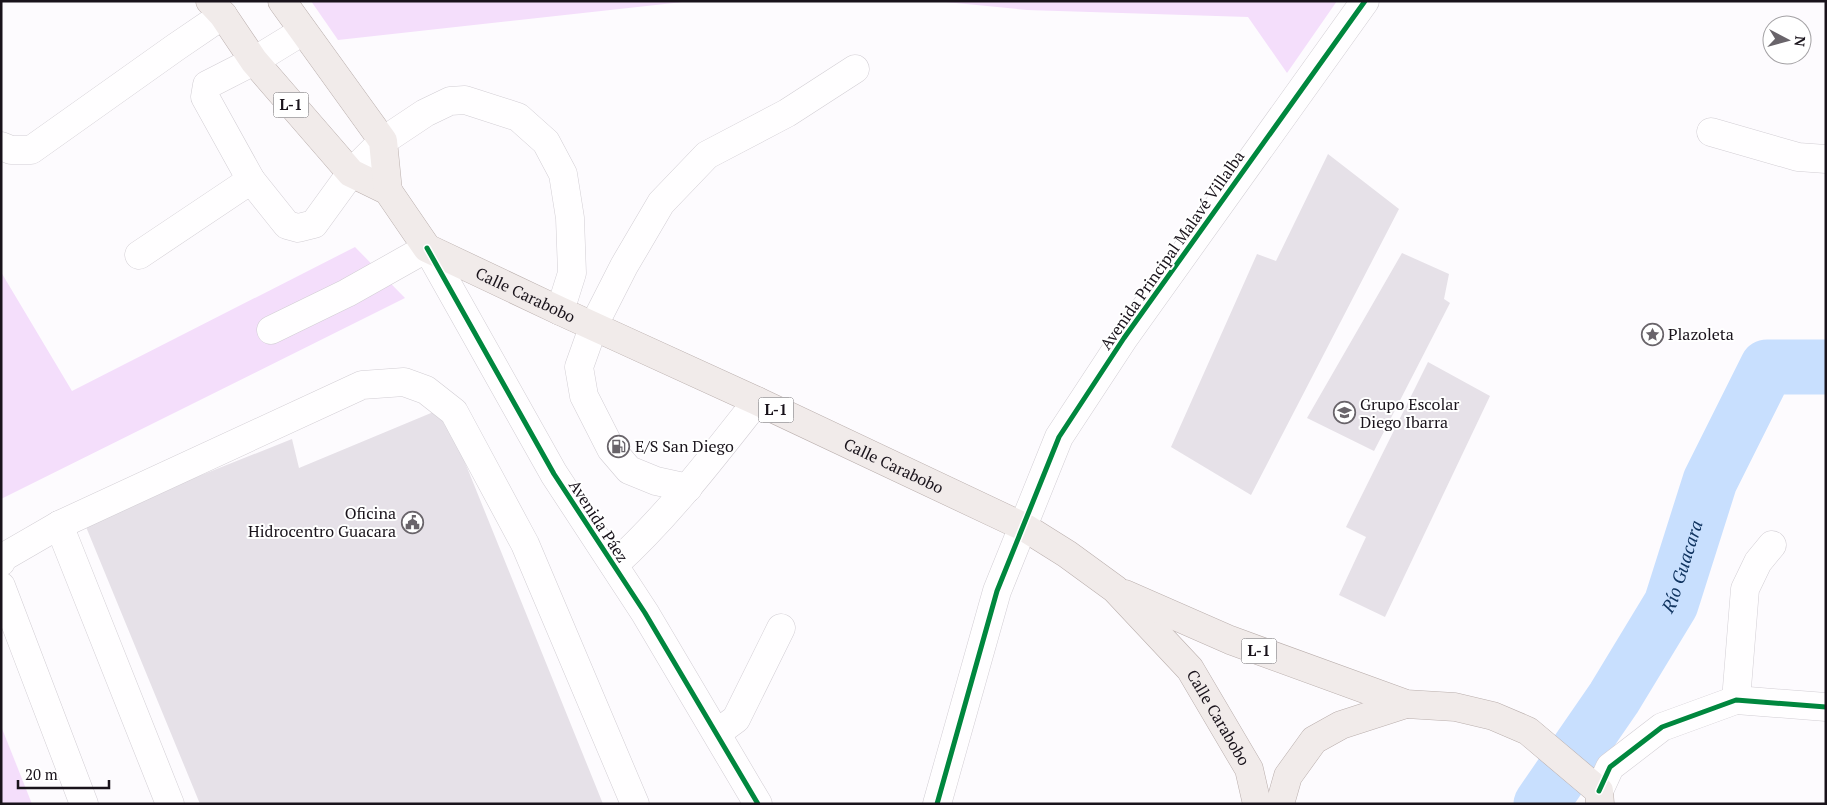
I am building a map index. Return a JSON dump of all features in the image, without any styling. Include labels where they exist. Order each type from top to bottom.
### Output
[{"type":"main road","points":[[282,1],[383,141],[388,191],[427,248]]},
{"type":"main road","name":"L-1","points":[[217,8],[254,61],[351,174],[388,191]]},
{"type":"main road","name":"Calle Carabobo","points":[[427,248],[1024,527],[1067,554],[1115,590],[1190,669],[1249,769],[1257,804]]},
{"type":"main road","name":"L-1","points":[[1115,590],[1230,640],[1406,704],[1456,707],[1493,716],[1528,731],[1593,790]]},
{"type":"main road","name":"L-1","points":[[1280,804],[1288,776],[1314,740],[1341,725],[1406,704]]},
{"type":"street","name":"Avenida Principal Malavé Villalba","points":[[937,804],[997,591],[1059,437],[1124,338],[1365,1]]},
{"type":"street","points":[[1,146],[11,150],[31,150],[176,47],[217,8]]},
{"type":"street","points":[[303,31],[254,61],[207,85],[205,97],[251,180],[287,225],[298,228],[314,224],[351,174],[383,141],[425,112],[450,100],[466,100],[518,117],[546,142],[563,174],[570,218],[572,273],[560,311]]},
{"type":"street","points":[[688,488],[656,481],[629,470],[611,449],[584,396],[579,367],[594,326],[624,266],[661,203],[707,155],[787,113],[855,69]]},
{"type":"street","points":[[1711,132],[1798,158],[1826,159]]},
{"type":"street","points":[[139,254],[251,180]]},
{"type":"street","points":[[271,330],[347,293],[427,248]]},
{"type":"street","name":"Avenida Páez","points":[[427,248],[554,474],[645,613],[758,804]]},
{"type":"street","points":[[1,562],[2,558],[59,525],[362,385],[404,382],[426,390],[454,412],[525,544],[635,804]]},
{"type":"street","points":[[614,565],[640,542],[688,488],[757,401]]},
{"type":"street","points":[[59,525],[170,804]]},
{"type":"street","points":[[1736,700],[1745,589],[1758,562],[1772,545]]},
{"type":"street","points":[[1,586],[84,804]]},
{"type":"street","points":[[717,733],[736,719],[781,628]]},
{"type":"street","points":[[1593,790],[1610,767],[1662,727],[1736,700],[1826,706]]},
{"type":"shaded area","points":[[311,1],[692,1],[338,40]]},
{"type":"shaded area","points":[[935,1],[1337,1],[1287,73],[1248,17],[1027,10]]},
{"type":"shaded area","points":[[355,247],[405,298],[1,499],[1,272],[72,391]]},
{"type":"shaded area","points":[[1,726],[32,804],[1,804]]},
{"type":"building","points":[[1328,154],[1399,209],[1251,495],[1171,447],[1257,254],[1276,261]]},
{"type":"building","points":[[1402,253],[1449,274],[1444,299],[1450,303],[1374,451],[1307,418]]},
{"type":"building","points":[[1428,362],[1490,396],[1385,617],[1339,595],[1366,537],[1346,527]]},
{"type":"building","points":[[443,408],[603,804],[200,804],[84,522],[292,439],[299,468]]},
{"type":"waterway","name":"Río Guacara","points":[[1541,804],[1614,698],[1671,604],[1710,481],[1767,367],[1826,367]]},
{"type":"cycle path","points":[[937,804],[997,591],[1059,437],[1124,338],[1365,1]]},
{"type":"cycle path","points":[[427,248],[554,474],[645,613],[758,804]]},
{"type":"cycle path","points":[[1599,791],[1610,767],[1662,727],[1736,700],[1826,707]]},
{"type":"place","name":"Plazoleta","points":[[1652,334]]},
{"type":"place","name":"Grupo Escolar Diego Ibarra","points":[[1344,413]]},
{"type":"place","name":"E/S San Diego","points":[[619,446]]},
{"type":"place","name":"Oficina Hidrocentro Guacara","points":[[412,522]]}]
